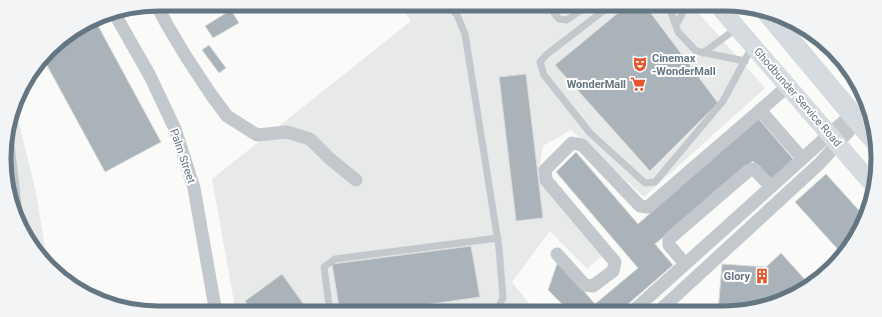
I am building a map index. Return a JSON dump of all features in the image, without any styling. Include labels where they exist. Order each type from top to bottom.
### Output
[{"type":"main road","points":[[773,20],[869,134]]},
{"type":"street","points":[[160,11],[189,61],[227,116],[257,134],[287,132],[310,139],[329,158],[356,180]]},
{"type":"street","name":"Ghodbunder Service Road","points":[[723,11],[737,28],[749,53],[788,86],[869,181]]},
{"type":"street","name":"Palm Street","points":[[117,17],[150,76],[175,129],[194,188],[215,306]]},
{"type":"street","points":[[557,254],[585,285],[593,286],[613,270],[615,262],[546,180],[545,170],[572,144],[582,145],[640,206],[648,207],[788,86]]},
{"type":"street","points":[[760,110],[802,158]]},
{"type":"street","points":[[639,306],[802,158],[833,139],[855,118]]},
{"type":"street","points":[[665,306],[815,168],[833,139]]},
{"type":"street","points":[[685,264],[669,245],[669,239],[748,171],[754,170],[771,187]]},
{"type":"lane","points":[[454,11],[457,15],[465,34],[498,238],[503,298],[499,306]]},
{"type":"lane","points":[[552,11],[559,19],[567,20],[580,11]]},
{"type":"lane","points":[[603,11],[546,55],[540,62],[544,75],[590,133],[645,183],[655,182],[723,101],[749,53],[696,51],[678,32],[671,11]]},
{"type":"lane","points":[[676,25],[684,11]]},
{"type":"lane","points":[[703,52],[737,28]]},
{"type":"lane","points":[[329,306],[324,267],[335,259],[498,238]]},
{"type":"shaded area","points":[[403,11],[697,11],[765,88],[644,197],[571,130],[543,146],[538,178],[602,256],[587,269],[550,231],[512,282],[531,306],[235,306],[212,179],[411,21]]},
{"type":"shaded area","points":[[17,118],[36,192],[45,248],[42,250],[41,248],[26,224],[16,197],[12,178],[11,149]]},
{"type":"building","points":[[229,11],[232,11],[239,23],[213,38],[205,26]]},
{"type":"building","name":"WonderMall","points":[[620,11],[649,11],[718,103],[650,171],[555,65]]},
{"type":"building","points":[[97,24],[161,142],[105,172],[46,63],[69,41]]},
{"type":"building","points":[[209,45],[226,68],[219,73],[202,50]]},
{"type":"building","points":[[526,74],[543,218],[516,221],[499,77]]},
{"type":"building","points":[[758,118],[794,160],[770,180],[753,161],[655,244],[673,265],[626,306],[564,306],[548,290],[558,261],[595,304],[638,268],[556,172],[576,152],[638,224]]},
{"type":"building","points":[[826,174],[861,212],[856,224],[839,250],[795,202]]},
{"type":"building","points":[[471,246],[480,297],[417,306],[339,306],[332,264]]},
{"type":"building","name":"Glory","points":[[781,253],[806,280],[789,291],[762,301],[743,305],[718,306],[722,264],[766,267]]},
{"type":"building","points":[[282,274],[305,306],[248,306],[245,301]]},
{"type":"waterway","points":[[12,142],[19,207]]},
{"type":"place","name":"Cinemax -WonderMall","points":[[640,64]]},
{"type":"place","name":"WonderMall","points":[[638,84]]},
{"type":"place","name":"Glory","points":[[762,276]]}]
